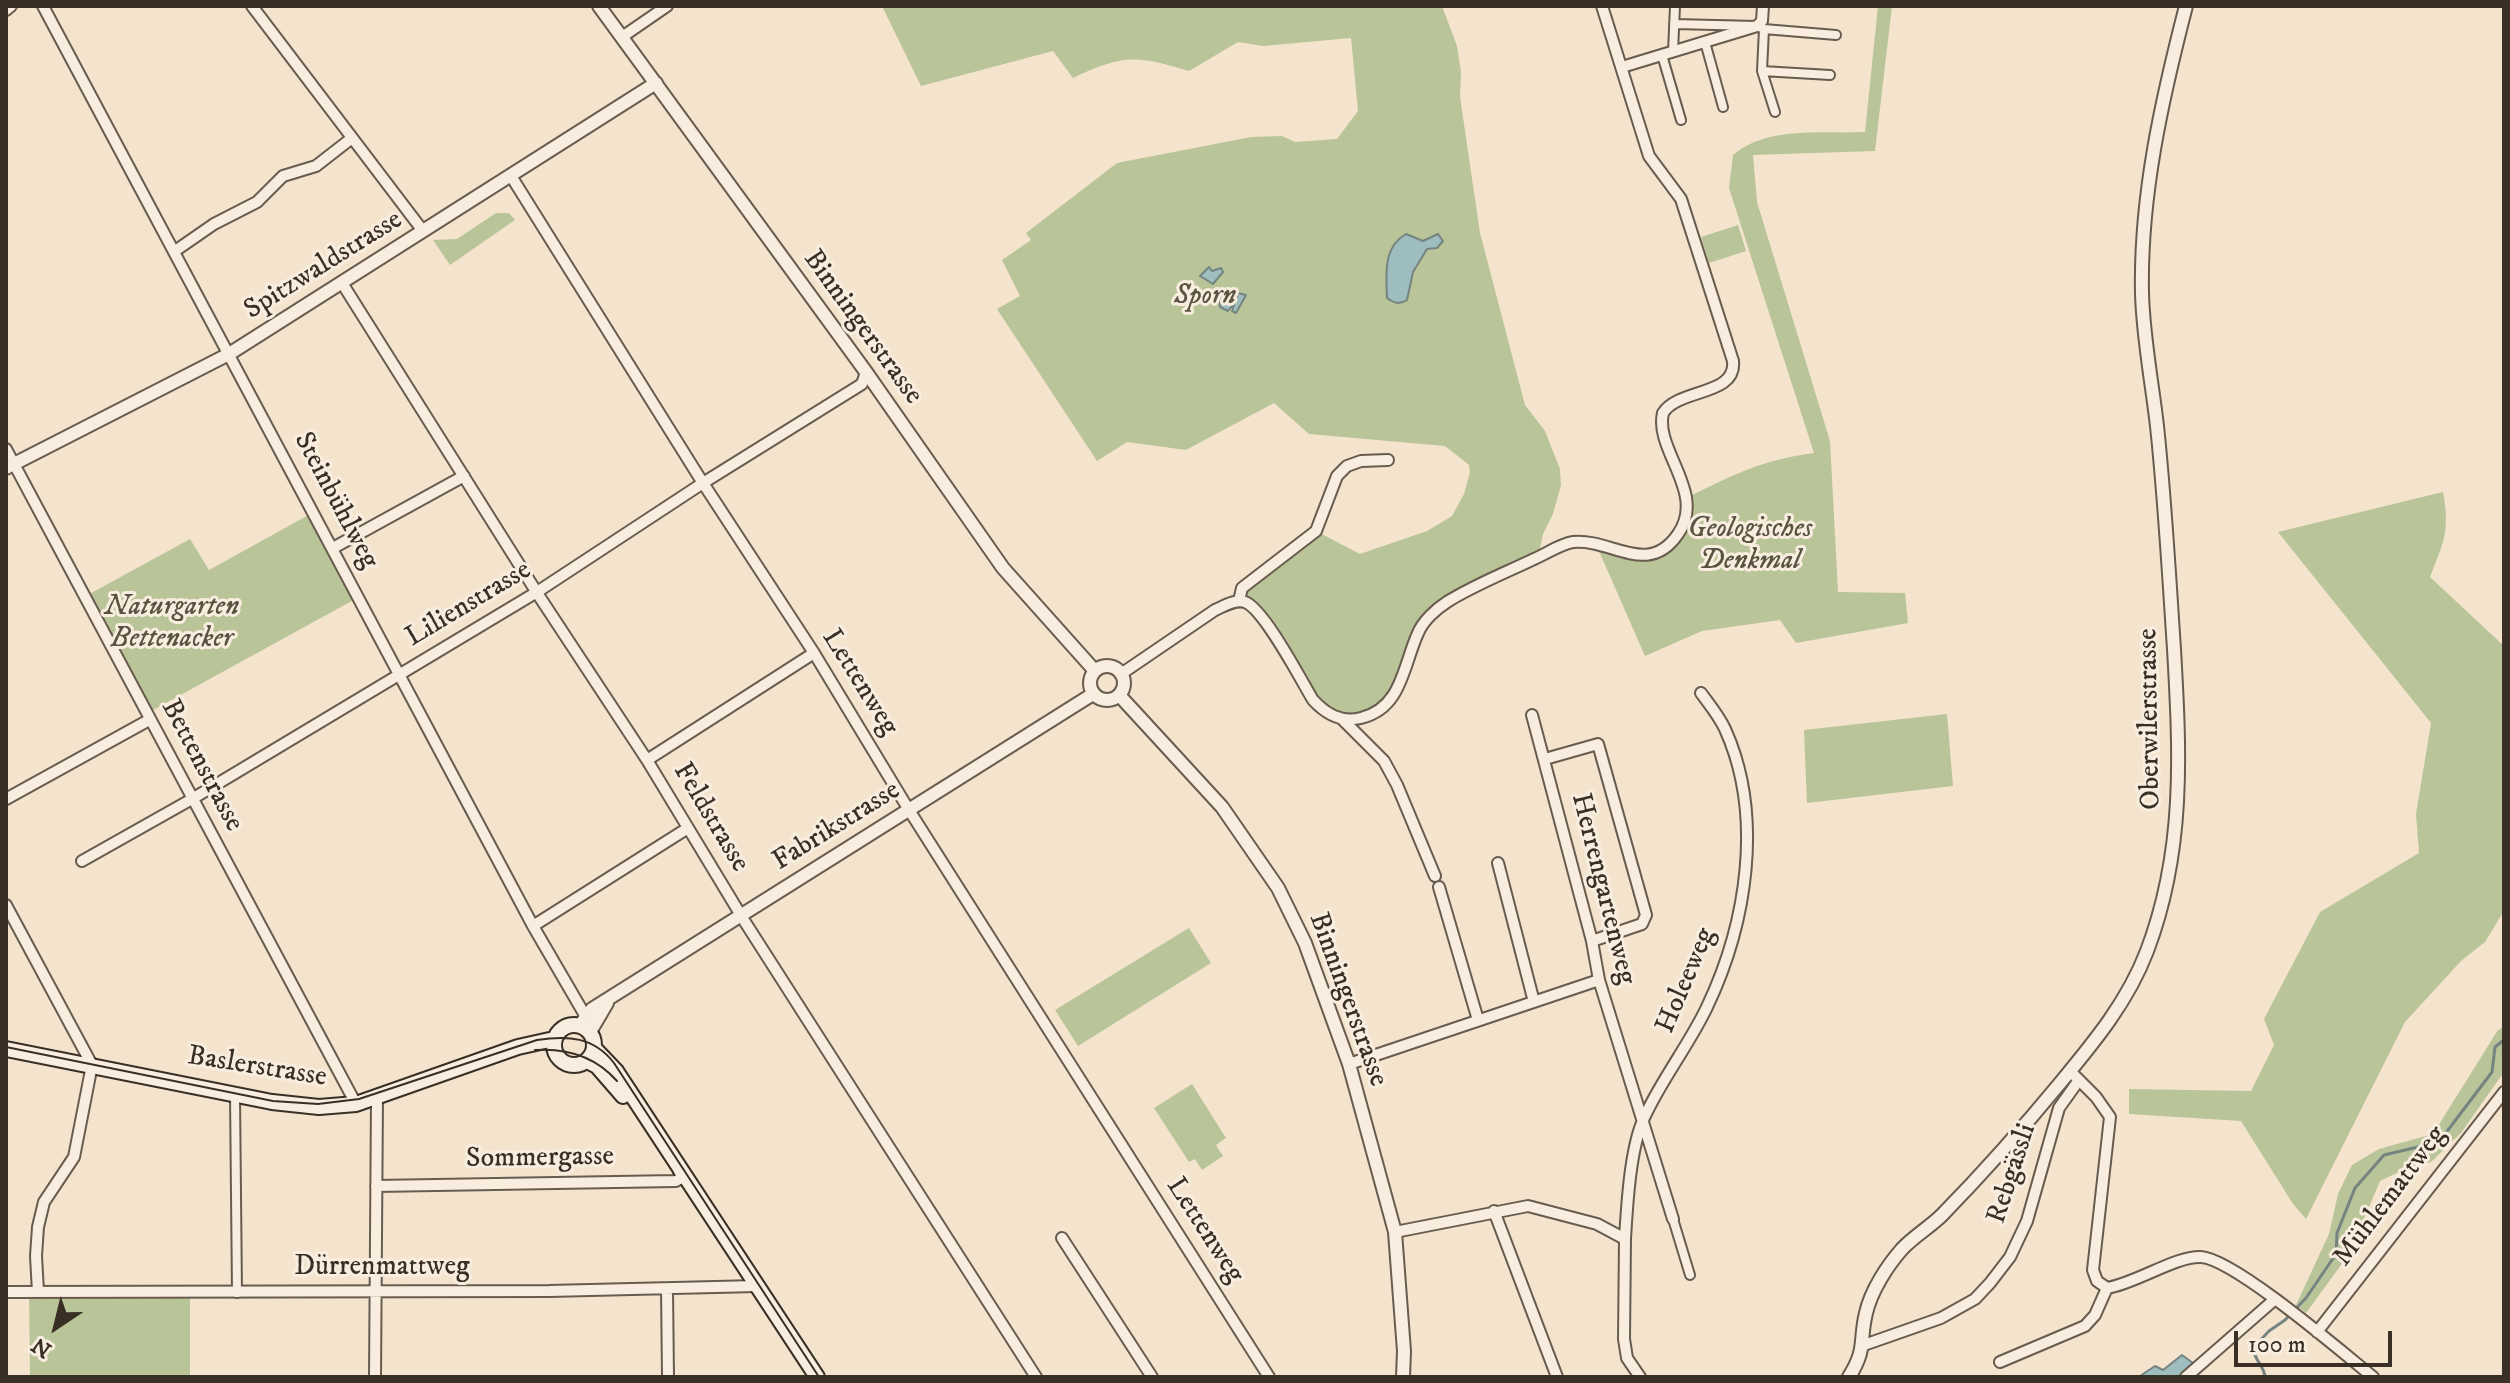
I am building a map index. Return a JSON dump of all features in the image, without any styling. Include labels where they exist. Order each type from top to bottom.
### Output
[{"type":"main road","points":[[590,1054],[571,1065],[561,1061],[555,1046],[566,1025],[585,1025],[590,1054],[616,1071],[817,1377]]},
{"type":"main road","name":"Baslerstrasse","points":[[6,1049],[298,1107],[356,1104],[496,1055],[555,1046]]},
{"type":"street","points":[[6,10],[11,6]]},
{"type":"street","name":"Steinbühlweg","points":[[43,6],[585,1025]]},
{"type":"street","points":[[252,6],[423,231]]},
{"type":"street","name":"Binningerstrasse","points":[[599,6],[866,372],[1003,568],[1095,671]]},
{"type":"street","points":[[622,37],[667,6]]},
{"type":"street","points":[[1121,674],[1215,610],[1239,601],[1260,612],[1313,700],[1324,712],[1352,720],[1369,716],[1380,711],[1393,698],[1419,630],[1442,605],[1463,592],[1570,542],[1595,542],[1632,555],[1649,556],[1678,536],[1686,519],[1686,498],[1662,427],[1663,413],[1678,399],[1723,384],[1734,368],[1681,199],[1649,156],[1602,6]]},
{"type":"street","points":[[1675,6],[1667,54],[1681,120]]},
{"type":"street","points":[[1763,6],[1760,28],[1762,71],[1775,112]]},
{"type":"street","name":"Oberwilerstrasse","points":[[1849,1377],[1859,1362],[1864,1345],[1866,1314],[1877,1285],[1903,1248],[1932,1224],[1999,1157],[2075,1076],[2130,991],[2148,950],[2164,893],[2178,820],[2179,734],[2168,541],[2142,294],[2145,226],[2154,152],[2186,6]]},
{"type":"street","points":[[1674,24],[1836,35]]},
{"type":"street","points":[[1622,67],[1760,28]]},
{"type":"street","points":[[1705,42],[1723,107]]},
{"type":"street","points":[[1762,71],[1830,75]]},
{"type":"street","name":"Spitzwaldstrasse","points":[[10,466],[229,354],[656,83]]},
{"type":"street","points":[[175,251],[214,224],[257,202],[283,176],[316,166],[352,138]]},
{"type":"street","name":"Lettenweg","points":[[511,176],[1269,1377]]},
{"type":"street","name":"Feldstrasse","points":[[342,283],[1036,1377]]},
{"type":"street","name":"Lilienstrasse","points":[[82,861],[192,799],[537,592],[862,384],[866,372]]},
{"type":"street","name":"Bettenstrasse","points":[[6,449],[10,466],[356,1104]]},
{"type":"street","points":[[1239,601],[1242,588],[1316,531],[1337,476],[1347,466],[1361,461],[1388,460]]},
{"type":"street","points":[[333,548],[464,476]]},
{"type":"street","points":[[647,760],[814,653]]},
{"type":"street","points":[[1109,666],[1121,674],[1124,685],[1119,695],[1109,700],[1093,694],[1090,685],[1095,671],[1109,666]]},
{"type":"street","name":"Holeeweg","points":[[1640,1377],[1627,1358],[1624,1339],[1625,1239],[1626,1208],[1643,1119],[1708,1006],[1736,933],[1748,843],[1747,803],[1734,756],[1724,727],[1701,693]]},
{"type":"street","name":"Fabrikstrasse","points":[[585,1025],[607,1003],[1093,694]]},
{"type":"street","name":"Binningerstrasse","points":[[1119,695],[1222,807],[1278,888],[1305,943],[1349,1064],[1395,1232],[1404,1351],[1403,1377]]},
{"type":"street","name":"Herrengartenweg","points":[[1532,715],[1592,941],[1599,980],[1673,1219]]},
{"type":"street","points":[[1342,719],[1384,761],[1397,785],[1437,882],[1478,1020]]},
{"type":"street","points":[[6,799],[149,720]]},
{"type":"street","points":[[1545,759],[1598,744],[1646,915],[1642,924],[1592,941]]},
{"type":"street","points":[[533,926],[688,828]]},
{"type":"street","points":[[1498,863],[1534,1002]]},
{"type":"street","points":[[6,905],[92,1065],[74,1157],[44,1202],[38,1227],[38,1292]]},
{"type":"street","points":[[1349,1064],[1599,980]]},
{"type":"street","points":[[2075,1076],[2110,1117],[2093,1270],[2097,1281],[2107,1288],[2123,1285],[2184,1259],[2202,1257],[2221,1263],[2253,1283],[2373,1377]]},
{"type":"street","name":"Rebgässli","points":[[1864,1345],[1941,1318],[1975,1299],[1990,1283],[2010,1257],[2027,1221],[2059,1108],[2075,1076]]},
{"type":"street","name":"Mühlemattweg","points":[[2314,1330],[2504,1092]]},
{"type":"street","points":[[235,1095],[237,1293]]},
{"type":"street","points":[[375,1377],[377,1097]]},
{"type":"street","name":"Sommergasse","points":[[376,1186],[676,1181],[683,1177],[673,1159]]},
{"type":"street","points":[[1395,1232],[1528,1206],[1597,1224],[1625,1239]]},
{"type":"street","points":[[1494,1211],[1557,1377]]},
{"type":"street","points":[[1673,1219],[1690,1275]]},
{"type":"street","points":[[1062,1238],[1152,1377]]},
{"type":"street","name":"Dürrenmattweg","points":[[6,1292],[237,1293],[757,1286]]},
{"type":"street","points":[[2000,1362],[2085,1326],[2095,1315],[2107,1288]]},
{"type":"street","points":[[667,1289],[668,1377]]},
{"type":"street","points":[[2186,1377],[2274,1300]]},
{"type":"green space","name":"Sporn","points":[[882,6],[1442,6],[1457,46],[1461,72],[1460,97],[1480,233],[1525,405],[1545,431],[1560,469],[1561,485],[1553,514],[1543,534],[1538,558],[1432,614],[1393,698],[1352,720],[1324,712],[1260,612],[1239,601],[1242,588],[1316,531],[1360,554],[1427,531],[1452,516],[1464,494],[1469,465],[1445,446],[1309,434],[1274,403],[1186,450],[1127,442],[1097,461],[997,309],[1020,296],[1002,260],[1031,240],[1026,233],[1117,163],[1251,137],[1282,136],[1295,142],[1337,139],[1358,111],[1351,38],[1263,46],[1238,42],[1189,71],[1156,62],[1130,60],[1105,65],[1073,78],[1053,51],[921,86]]},
{"type":"green space","name":"Geologisches Denkmal","points":[[1878,6],[1892,6],[1875,151],[1753,155],[1757,202],[1830,441],[1838,592],[1905,593],[1908,623],[1796,643],[1780,620],[1702,631],[1645,656],[1595,542],[1649,556],[1678,536],[1686,498],[1763,464],[1814,453],[1729,188],[1733,155],[1762,139],[1796,133],[1865,132]]},
{"type":"green space","points":[[496,213],[509,213],[515,220],[450,265],[433,240],[457,239]]},
{"type":"green space","points":[[1738,225],[1746,251],[1709,263],[1701,237]]},
{"type":"green space","points":[[2443,492],[2446,516],[2444,536],[2430,577],[2504,646],[2504,911],[2485,942],[2461,961],[2405,1022],[2306,1219],[2293,1204],[2241,1121],[2129,1114],[2129,1089],[2251,1091],[2274,1045],[2264,1019],[2320,912],[2419,853],[2416,814],[2431,723],[2278,532]]},
{"type":"green space","name":"Naturgarten Bettenacker","points":[[314,512],[359,597],[146,714],[84,597],[190,539],[209,570]]},
{"type":"green space","points":[[1947,714],[1953,786],[1807,803],[1804,730]]},
{"type":"green space","points":[[1189,928],[1211,963],[1078,1046],[1055,1010]]},
{"type":"green space","points":[[2504,1027],[2504,1072],[2461,1133],[2431,1162],[2409,1167],[2380,1181],[2349,1254],[2306,1313],[2296,1305],[2329,1234],[2338,1194],[2352,1165],[2379,1149],[2433,1134],[2498,1030]]},
{"type":"green space","points":[[1192,1084],[1226,1138],[1216,1145],[1223,1156],[1202,1170],[1195,1159],[1189,1162],[1154,1108]]},
{"type":"green space","points":[[190,1291],[190,1377],[30,1377],[29,1292]]},
{"type":"water","points":[[1406,234],[1423,241],[1438,234],[1443,241],[1437,248],[1427,249],[1413,272],[1407,300],[1397,303],[1387,298],[1388,262],[1393,246]]},
{"type":"water","points":[[1209,267],[1212,271],[1221,268],[1223,272],[1213,284],[1200,276]]},
{"type":"water","points":[[1227,290],[1234,292],[1236,300],[1238,293],[1246,295],[1236,313],[1232,311],[1235,302],[1228,311],[1220,307],[1219,300]]},
{"type":"water","points":[[2182,1355],[2193,1363],[2179,1377],[2134,1377],[2155,1366],[2163,1370]]},
{"type":"waterway","points":[[2265,1377],[2253,1348],[2306,1298],[2336,1254],[2337,1233],[2355,1188],[2384,1155],[2439,1142],[2492,1072],[2495,1047],[2504,1040]]},
{"type":"tram line","points":[[6,1047],[273,1101],[318,1104],[359,1099],[537,1040],[570,1038],[589,1043],[614,1063],[819,1377]]},
{"type":"tram line","points":[[535,1050],[558,1050],[580,1055],[599,1065],[617,1081]]}]
